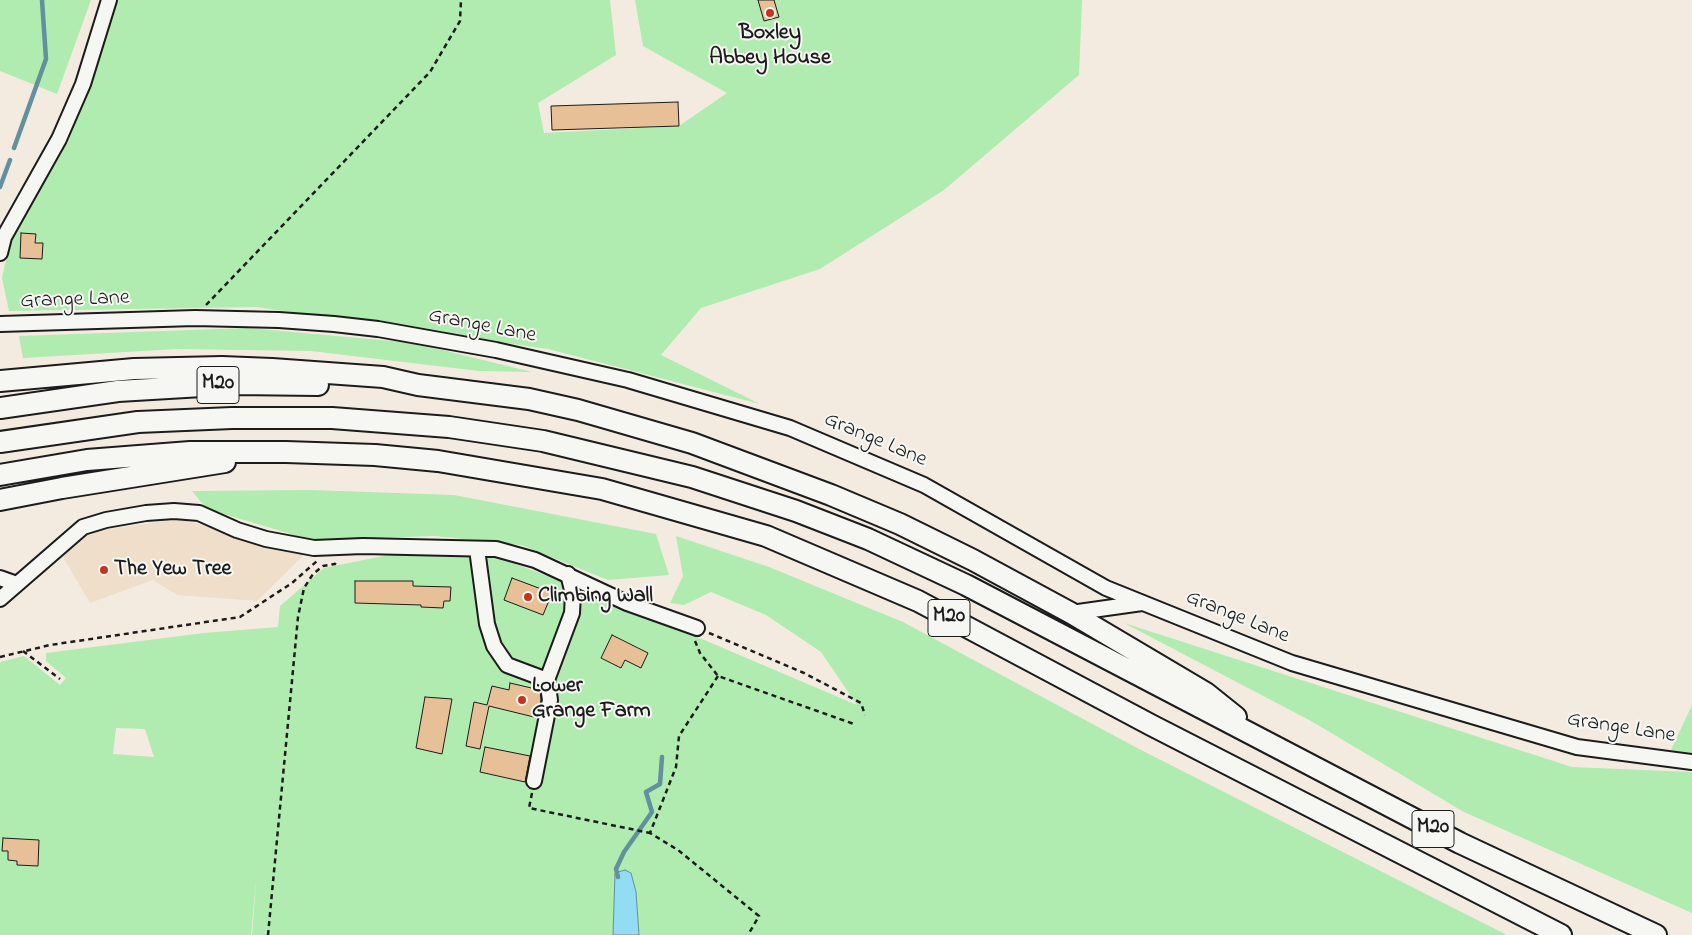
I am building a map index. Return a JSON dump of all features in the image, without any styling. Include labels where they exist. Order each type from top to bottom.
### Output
[{"type":"highway","name":"M20","points":[[0,381],[134,369],[222,367],[363,375],[418,385],[474,391],[570,408],[692,443],[831,494],[900,524],[973,560],[1071,613],[1206,693],[1274,745]]},
{"type":"highway","name":"M20","points":[[0,408],[118,391],[236,384],[380,388],[418,385]]},
{"type":"highway","name":"M20","points":[[0,442],[138,422],[232,418],[332,418],[449,427],[543,441],[692,476],[796,511],[868,539],[966,585],[1460,843],[1656,935]]},
{"type":"highway","name":"M20","points":[[10,473],[87,460],[190,452],[286,452],[375,456],[438,462],[602,489],[766,536],[918,601],[1151,724],[1561,935]]},
{"type":"highway","name":"M20","points":[[9,498],[286,452]]},
{"type":"street","points":[[0,254],[4,237],[59,139],[83,84],[109,0]]},
{"type":"street","name":"Grange Lane","points":[[0,324],[195,318],[279,320],[351,326],[496,350],[628,380],[790,428],[924,485],[1106,588],[1292,663],[1577,747],[1692,762]]},
{"type":"street","points":[[0,599],[83,527],[146,512],[174,510],[199,513],[258,537],[317,548],[363,546],[496,549],[535,560],[627,603],[692,626]]},
{"type":"street","points":[[477,549],[487,624],[494,646],[507,665],[547,680]]},
{"type":"street","points":[[534,781],[550,700],[547,680],[572,613],[574,594],[568,574]]},
{"type":"street","points":[[0,578],[17,584]]},
{"type":"street","points":[[1071,613],[1143,602]]},
{"type":"path","points":[[195,318],[430,72],[460,21],[461,0]]},
{"type":"path","points":[[0,657],[50,645],[240,617],[292,583],[318,561],[317,548]]},
{"type":"path","points":[[268,935],[298,617],[304,588],[313,574],[323,566],[335,564],[336,558],[324,559],[317,548]]},
{"type":"path","points":[[692,626],[700,653],[718,676],[854,724]]},
{"type":"path","points":[[692,626],[804,673],[861,703],[865,715]]},
{"type":"path","points":[[23,651],[60,679]]},
{"type":"path","points":[[650,833],[676,767],[679,736],[718,676]]},
{"type":"path","points":[[534,781],[530,808],[650,833],[678,850],[758,916],[748,935]]},
{"type":"shaded area","points":[[179,519],[307,552],[257,601],[177,595],[153,580],[90,603],[60,552],[83,533]]},
{"type":"green space","points":[[0,0],[91,0],[57,94],[0,71]]},
{"type":"green space","points":[[118,0],[610,0],[616,55],[538,103],[544,133],[679,126],[727,93],[643,46],[635,0],[1082,0],[1079,75],[944,190],[820,269],[701,308],[661,355],[760,404],[548,349],[256,307],[9,311],[2,278],[10,241],[59,157],[101,50]]},
{"type":"green space","points":[[248,328],[414,343],[532,372],[479,371],[311,351],[177,349],[23,358],[19,336]]},
{"type":"green space","points":[[311,490],[454,495],[656,534],[669,575],[608,580],[521,545],[435,536],[311,540],[207,509],[192,491]]},
{"type":"green space","points":[[676,536],[769,567],[903,622],[1139,749],[1507,935],[252,935],[257,871],[251,935],[0,935],[0,662],[24,656],[60,685],[66,678],[46,661],[46,653],[204,633],[278,627],[280,606],[324,568],[393,554],[491,555],[596,594],[857,705],[821,652],[766,615],[711,592],[684,605],[670,603],[683,576]],"holes":[[[116,728],[145,729],[154,757],[113,754]],[[3,838],[39,840],[38,866],[17,865],[17,861],[8,860],[8,851]]]},
{"type":"green space","points":[[1124,623],[1572,767],[1692,772],[1692,913],[1464,812],[1311,721]]},
{"type":"green space","points":[[1692,705],[1692,754],[1671,750]]},
{"type":"water","points":[[625,870],[631,873],[636,892],[639,935],[613,935],[615,873]]},
{"type":"building","name":"Boxley Abbey House","points":[[758,0],[774,0],[779,17],[764,21]]},
{"type":"building","points":[[678,102],[679,126],[552,130],[551,106]]},
{"type":"building","points":[[21,233],[36,234],[35,243],[43,243],[42,259],[20,258]]},
{"type":"building","name":"Climbing Wall","points":[[512,578],[552,593],[543,615],[504,600]]},
{"type":"building","points":[[355,581],[413,581],[413,586],[451,587],[450,601],[444,601],[443,608],[421,607],[421,605],[355,603]]},
{"type":"building","points":[[612,635],[648,653],[641,668],[625,660],[621,668],[601,658]]},
{"type":"building","points":[[510,683],[540,690],[541,700],[538,718],[489,706],[480,749],[466,746],[474,702],[487,705],[492,686],[509,690]]},
{"type":"building","points":[[425,697],[452,699],[442,754],[416,748]]},
{"type":"building","points":[[485,747],[530,756],[525,782],[480,772]]},
{"type":"building","points":[[3,838],[39,840],[38,866],[17,865],[17,861],[8,860],[8,851],[2,851]]},
{"type":"waterway","points":[[14,148],[46,59],[42,0]]},
{"type":"waterway","points":[[0,187],[10,160]]},
{"type":"waterway","points":[[618,877],[616,869],[624,852],[652,812],[646,792],[660,784],[662,757]]},
{"type":"place","name":"Boxley Abbey House","points":[[770,13]]},
{"type":"place","name":"The Yew Tree","points":[[104,570]]},
{"type":"place","name":"Climbing Wall","points":[[528,597]]},
{"type":"place","name":"Lower Grange Farm","points":[[522,700]]}]
